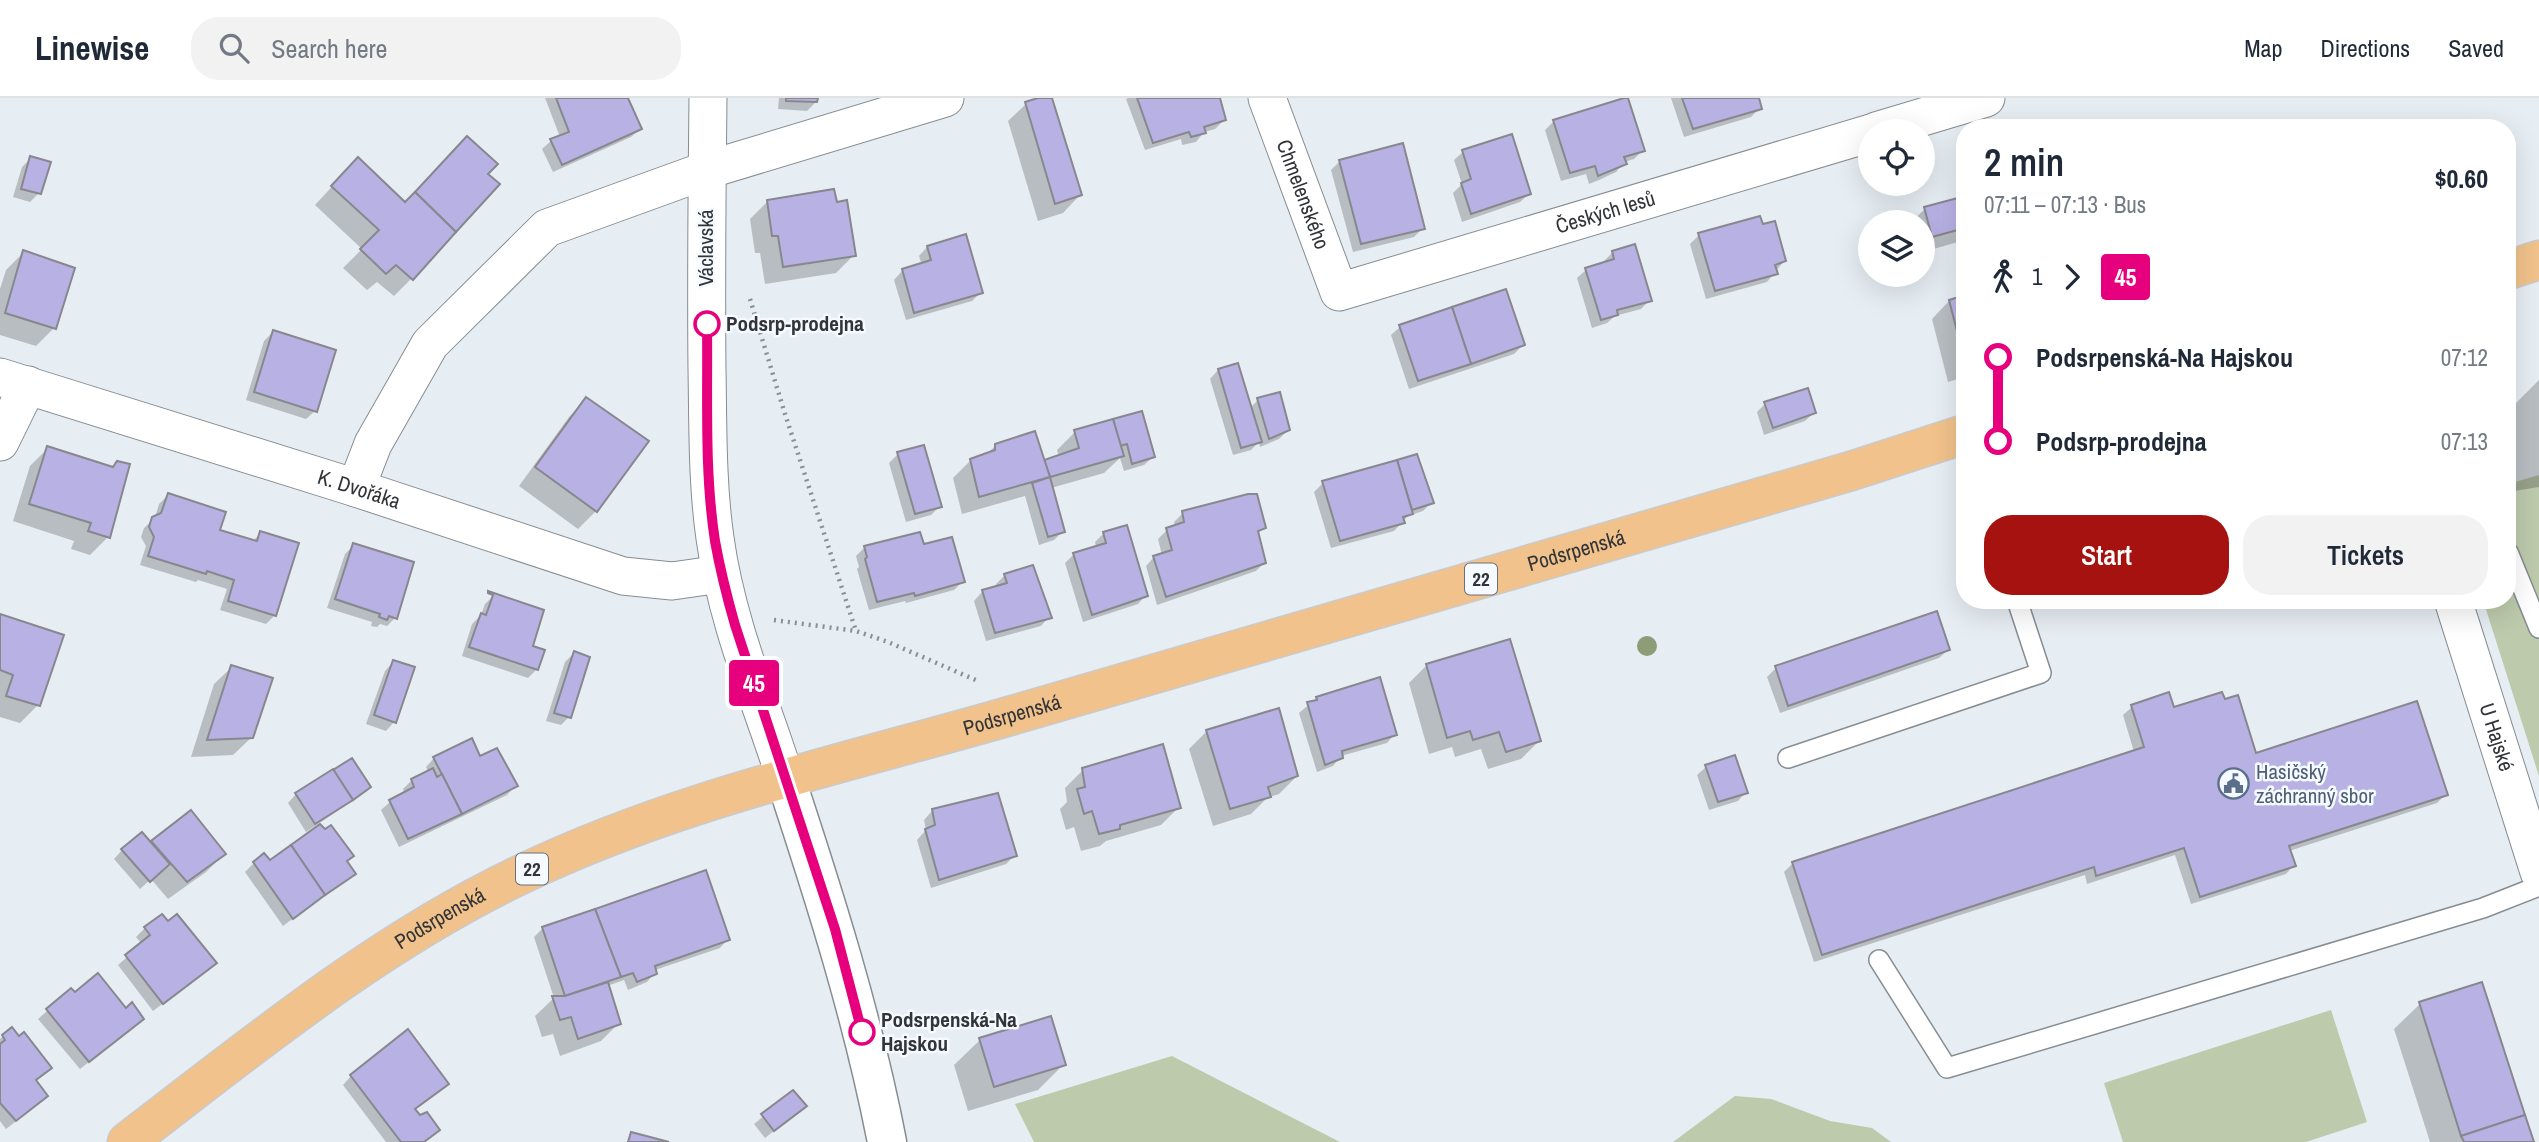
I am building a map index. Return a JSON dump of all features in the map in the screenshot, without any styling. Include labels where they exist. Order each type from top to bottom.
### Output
[{"type":"main road","points":[[2516,267],[2539,260]]},
{"type":"main road","name":"Podsrpenská","points":[[127,1142],[313,1000],[436,919],[521,874],[650,820],[785,778],[996,720],[1956,441]]},
{"type":"street","name":"Václavská","points":[[708,98],[709,469],[714,537],[735,625],[785,778]]},
{"type":"street","points":[[356,488],[373,444],[430,344],[547,228],[707,170],[945,98]]},
{"type":"street","name":"Chmelenského","points":[[1267,98],[1339,292]]},
{"type":"street","points":[[1916,119],[1986,98]]},
{"type":"street","name":"Českých lesů","points":[[1339,292],[1858,137]]},
{"type":"street","points":[[0,442],[14,381]]},
{"type":"street","name":"K. Dvořáka","points":[[14,381],[356,488],[623,576],[672,581],[721,574]]},
{"type":"street","name":"U Hajské","points":[[2457,609],[2539,872]]},
{"type":"street","points":[[785,778],[835,929],[874,1076],[887,1142]]},
{"type":"lane","points":[[2516,572],[2539,628]]},
{"type":"lane","points":[[1788,758],[2041,673],[2020,609]]},
{"type":"lane","points":[[1880,960],[1947,1068],[2483,908],[2539,886]]},
{"type":"path","points":[[749,293],[785,414],[856,631]]},
{"type":"path","points":[[735,625],[768,619],[856,631],[888,642],[985,684],[996,720]]},
{"type":"green space","points":[[2539,475],[2539,776],[2486,609],[2516,609],[2516,482]]},
{"type":"green space","points":[[2331,1010],[2367,1122],[2306,1142],[2123,1142],[2104,1083]]},
{"type":"green space","points":[[1172,1056],[1340,1142],[1034,1142],[1015,1104]]},
{"type":"green space","points":[[1735,1096],[1771,1099],[1830,1121],[1872,1128],[1891,1142],[1673,1142]]},
{"type":"building","points":[[556,98],[628,98],[642,129],[562,165],[550,139],[569,132]]},
{"type":"building","points":[[786,98],[818,98],[817,102],[786,101]]},
{"type":"building","points":[[1052,98],[1082,195],[1055,204],[1025,102]]},
{"type":"building","points":[[1137,98],[1220,98],[1226,120],[1204,127],[1206,133],[1191,137],[1189,132],[1153,143]]},
{"type":"building","points":[[1628,98],[1645,151],[1624,157],[1627,164],[1598,176],[1595,166],[1570,173],[1553,120]]},
{"type":"building","points":[[1682,98],[1759,98],[1762,109],[1693,129]]},
{"type":"building","points":[[1512,134],[1531,194],[1471,214],[1461,183],[1471,179],[1462,150]]},
{"type":"building","points":[[467,136],[498,164],[488,174],[500,184],[456,232],[415,192]]},
{"type":"building","points":[[1403,143],[1425,229],[1361,244],[1339,160]]},
{"type":"building","points":[[30,156],[51,162],[41,194],[21,189]]},
{"type":"building","points":[[358,157],[405,202],[415,192],[456,232],[413,280],[396,265],[386,274],[360,249],[379,230],[331,186]]},
{"type":"building","points":[[834,189],[837,202],[847,200],[856,256],[783,267],[778,236],[772,236],[767,200]]},
{"type":"building","points":[[1956,198],[1956,230],[1935,236],[1935,210],[1925,210],[1924,207]]},
{"type":"building","points":[[1760,216],[1763,224],[1775,221],[1786,261],[1775,265],[1778,274],[1715,291],[1698,233]]},
{"type":"building","points":[[966,234],[983,293],[914,313],[902,269],[931,260],[927,246]]},
{"type":"building","points":[[1635,244],[1652,301],[1617,310],[1618,315],[1601,320],[1585,268],[1614,259],[1612,251]]},
{"type":"building","points":[[23,250],[75,268],[56,329],[5,313]]},
{"type":"building","points":[[1506,289],[1525,345],[1471,364],[1452,307]]},
{"type":"building","points":[[1956,298],[1956,327],[1949,300]]},
{"type":"building","points":[[1452,307],[1471,364],[1418,381],[1399,325]]},
{"type":"building","points":[[273,330],[336,350],[317,412],[254,392]]},
{"type":"building","points":[[1238,363],[1262,442],[1241,448],[1218,369]]},
{"type":"building","points":[[1808,388],[1816,413],[1773,428],[1764,402]]},
{"type":"building","points":[[1280,392],[1290,430],[1269,439],[1257,398]]},
{"type":"building","points":[[586,397],[649,441],[597,512],[535,467]]},
{"type":"building","points":[[1142,411],[1155,457],[1132,464],[1127,444],[1120,446],[1113,419]]},
{"type":"building","points":[[1113,419],[1124,456],[1050,477],[1044,460],[1079,448],[1074,430]]},
{"type":"building","points":[[1035,431],[1050,477],[979,497],[970,459],[995,450],[995,444]]},
{"type":"building","points":[[924,445],[942,507],[915,514],[897,452]]},
{"type":"building","points":[[47,446],[113,467],[117,461],[130,464],[110,538],[88,531],[91,523],[29,504]]},
{"type":"building","points":[[1417,454],[1434,503],[1412,510],[1397,460]]},
{"type":"building","points":[[1397,460],[1413,514],[1403,517],[1405,523],[1340,541],[1322,481]]},
{"type":"building","points":[[1050,477],[1065,532],[1048,537],[1032,483]]},
{"type":"building","points":[[168,493],[226,512],[220,530],[257,541],[260,531],[299,543],[276,616],[228,601],[234,580],[148,556],[154,537],[149,527],[152,517],[161,513]]},
{"type":"building","points":[[1257,494],[1266,528],[1258,531],[1266,563],[1166,597],[1153,556],[1172,550],[1166,528],[1184,522],[1182,511]]},
{"type":"building","points":[[1127,525],[1148,596],[1092,615],[1073,553],[1106,543],[1103,532]]},
{"type":"building","points":[[920,532],[924,544],[952,537],[965,582],[915,596],[914,593],[877,602],[864,546]]},
{"type":"building","points":[[353,543],[414,562],[397,619],[389,616],[387,620],[379,617],[380,614],[335,599]]},
{"type":"building","points":[[1033,565],[1052,618],[995,633],[982,590],[1007,583],[1004,574]]},
{"type":"building","points":[[488,591],[544,610],[533,646],[545,650],[538,670],[469,647],[481,613],[486,615],[493,595]]},
{"type":"building","points":[[1937,611],[1950,650],[1788,706],[1775,666]]},
{"type":"building","points":[[0,614],[64,635],[40,706],[6,696],[13,675],[0,670]]},
{"type":"building","points":[[1510,639],[1541,741],[1506,752],[1499,732],[1473,740],[1470,731],[1447,738],[1426,664]]},
{"type":"building","points":[[574,651],[590,657],[571,718],[554,713]]},
{"type":"building","points":[[393,660],[415,667],[396,723],[374,715]]},
{"type":"building","points":[[231,665],[273,678],[253,738],[207,740]]},
{"type":"building","points":[[1380,677],[1397,735],[1342,751],[1343,758],[1325,765],[1307,702]]},
{"type":"building","points":[[2169,692],[2174,707],[2222,692],[2225,699],[2238,695],[2256,753],[2417,701],[2448,795],[2289,846],[2296,866],[2200,897],[2184,848],[2096,876],[2094,867],[1822,955],[1792,862],[2144,747],[2131,705]]},
{"type":"building","points":[[1279,708],[1298,776],[1268,787],[1271,797],[1230,809],[1206,730]]},
{"type":"building","points":[[472,738],[480,756],[497,748],[518,786],[462,814],[433,757]]},
{"type":"building","points":[[1163,744],[1181,808],[1120,825],[1120,829],[1099,834],[1092,811],[1084,814],[1077,789],[1085,787],[1082,768]]},
{"type":"building","points":[[1735,755],[1748,793],[1718,802],[1705,765]]},
{"type":"building","points":[[352,758],[371,787],[353,800],[333,770]]},
{"type":"building","points":[[433,768],[437,777],[442,774],[462,814],[408,839],[389,800],[414,787],[411,779]]},
{"type":"building","points":[[333,769],[353,800],[315,824],[295,793]]},
{"type":"building","points":[[998,793],[1017,856],[939,880],[925,829],[935,825],[932,809]]},
{"type":"building","points":[[191,810],[226,854],[187,882],[151,841]]},
{"type":"building","points":[[320,824],[325,829],[331,825],[354,856],[347,861],[356,874],[325,895],[291,845]]},
{"type":"building","points":[[142,832],[170,864],[150,882],[121,849]]},
{"type":"building","points":[[291,845],[325,895],[293,919],[253,862],[264,853],[270,860]]},
{"type":"building","points":[[706,870],[730,940],[655,966],[657,974],[637,982],[633,973],[621,977],[595,909]]},
{"type":"building","points":[[595,909],[621,977],[565,996],[542,927]]},
{"type":"building","points":[[162,914],[168,921],[177,914],[217,963],[163,1004],[125,955],[150,935],[144,927]]},
{"type":"building","points":[[98,973],[126,1008],[132,1002],[144,1019],[89,1062],[46,1009],[71,988],[75,992]]},
{"type":"building","points":[[608,982],[621,1024],[578,1039],[571,1017],[560,1020],[552,996],[565,996]]},
{"type":"building","points":[[2482,982],[2525,1115],[2461,1136],[2419,1002]]},
{"type":"building","points":[[1051,1016],[1066,1065],[994,1087],[979,1038]]},
{"type":"building","points":[[12,1027],[19,1036],[24,1032],[52,1068],[36,1080],[48,1096],[16,1121],[0,1103],[0,1044],[5,1040],[2,1035]]},
{"type":"building","points":[[408,1029],[449,1084],[415,1109],[420,1115],[427,1112],[440,1130],[424,1142],[401,1142],[350,1075]]},
{"type":"building","points":[[793,1090],[807,1106],[774,1131],[761,1114]]},
{"type":"building","points":[[2525,1115],[2534,1142],[2464,1142],[2461,1136]]},
{"type":"building","points":[[631,1132],[669,1142],[628,1142]]},
{"type":"bus line","name":"45","points":[[707,324],[709,469],[714,537],[721,574],[735,625],[835,929],[862,1032]]},
{"type":"place","name":"Podsrp-prodejna","points":[[707,324]]},
{"type":"place","name":"Hasičský záchranný sbor","points":[[2233,784]]},
{"type":"place","name":"Podsrpenská-Na Hajskou","points":[[862,1032]]}]
